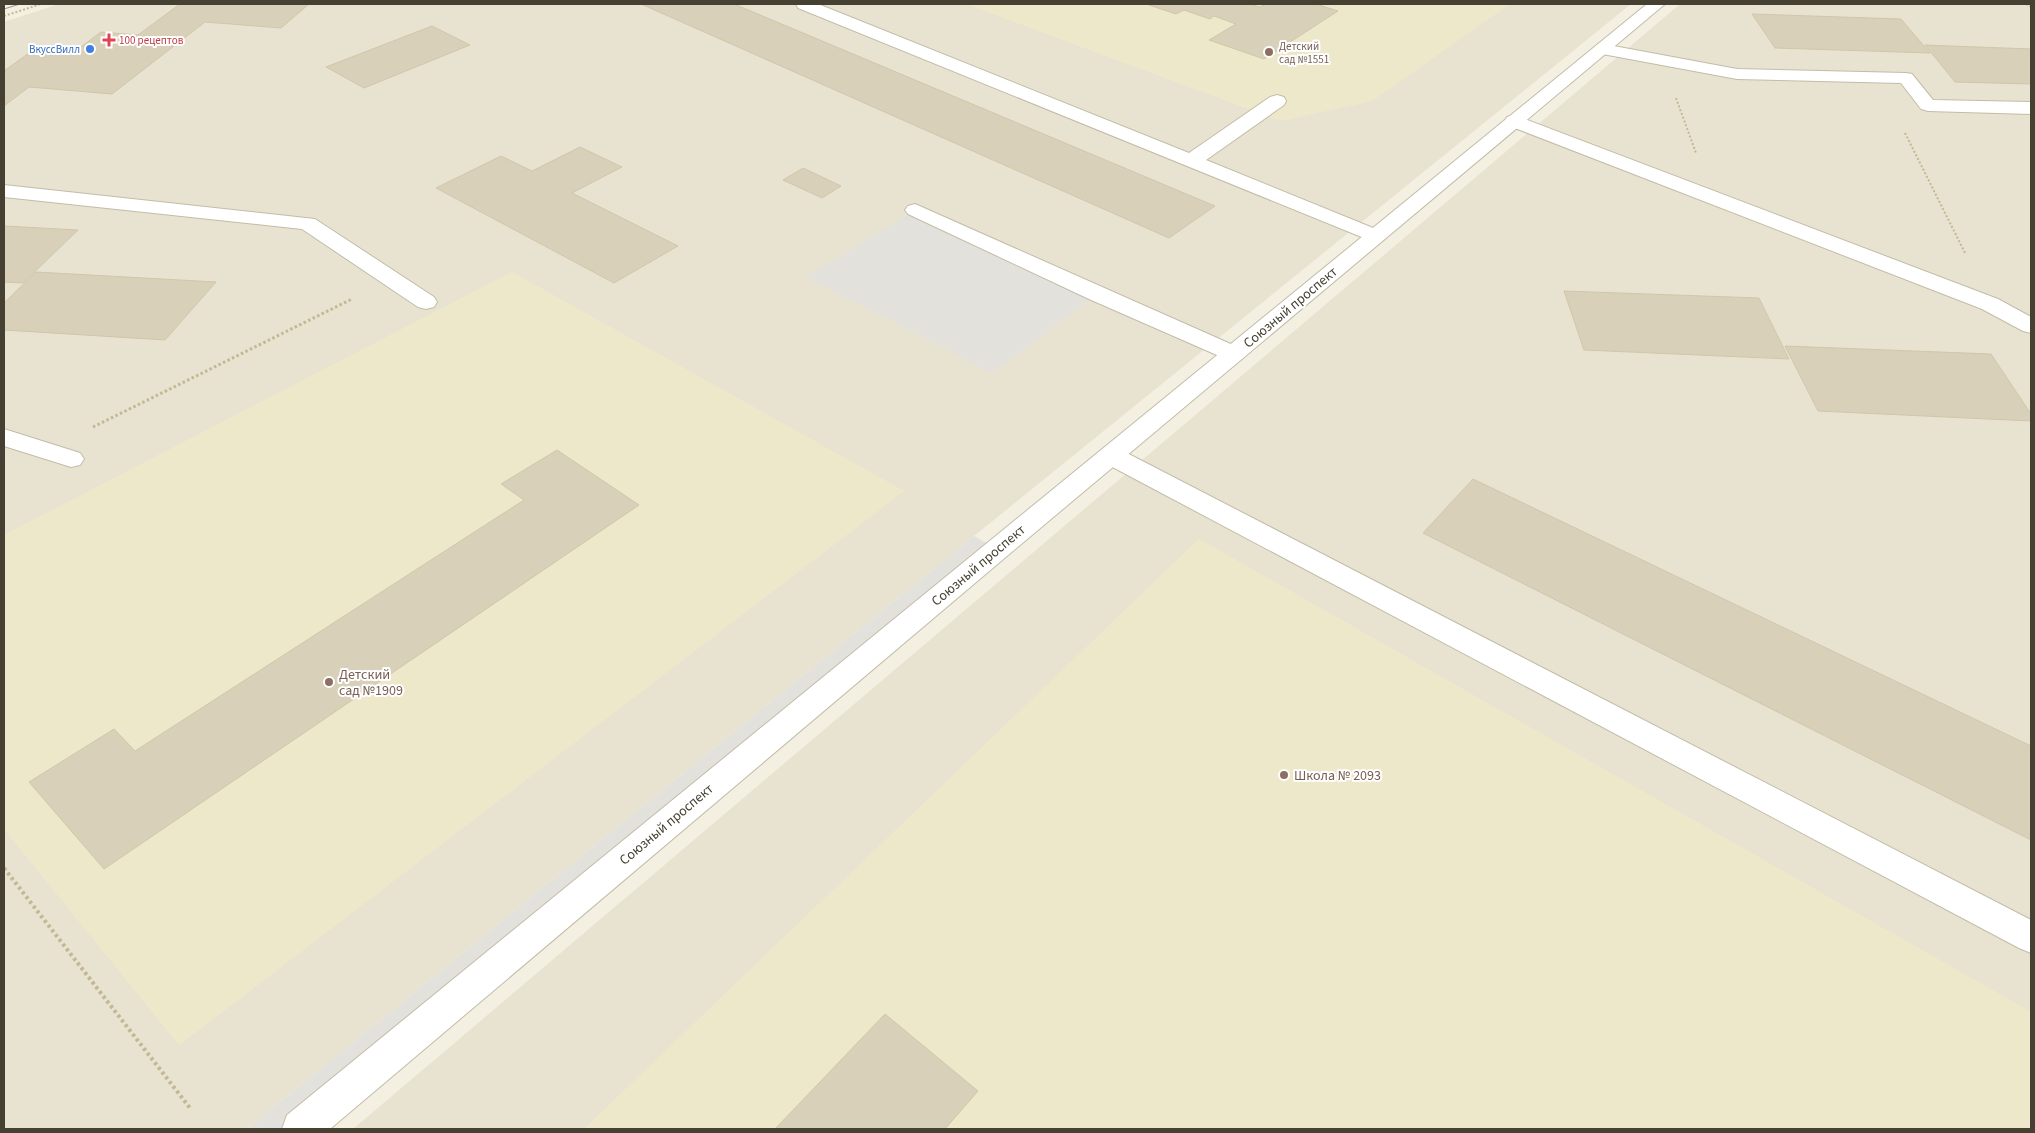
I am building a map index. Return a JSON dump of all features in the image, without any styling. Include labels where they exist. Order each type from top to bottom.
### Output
[{"type":"street","points":[[804,4],[1376,236]]},
{"type":"street","name":"Союзный проспект","points":[[301,1129],[1656,4]]},
{"type":"street","points":[[1603,49],[1737,74],[1906,78],[1928,105],[2031,108]]},
{"type":"street","points":[[1191,161],[1277,101]]},
{"type":"street","points":[[1514,121],[1990,304],[2031,326]]},
{"type":"street","points":[[4,191],[308,223],[426,302]]},
{"type":"street","points":[[915,210],[1097,294],[1234,354]]},
{"type":"street","points":[[4,437],[71,459]]},
{"type":"street","points":[[1112,456],[2031,937]]},
{"type":"path","points":[[4,16],[41,4]]},
{"type":"path","points":[[2026,4],[2031,7]]},
{"type":"path","points":[[1661,60],[1714,198]]},
{"type":"path","points":[[1877,77],[1990,304]]},
{"type":"path","points":[[46,450],[392,279]]},
{"type":"path","points":[[4,868],[190,1108]]},
{"type":"shaded area","points":[[59,4],[1631,4],[974,536],[247,1129],[4,1129],[4,22]]},
{"type":"shaded area","name":"Детский сад №1551","points":[[966,4],[1510,4],[1372,101],[1281,121]]},
{"type":"shaded area","points":[[1680,4],[2031,4],[2031,1129],[353,1129]]},
{"type":"shaded area","points":[[915,210],[1097,294],[992,373],[806,277]]},
{"type":"shaded area","name":"Детский сад №1909","points":[[512,272],[904,491],[179,1045],[4,829],[4,535]]},
{"type":"shaded area","points":[[974,536],[997,549],[301,1129],[247,1129]]},
{"type":"shaded area","name":"Школа № 2093","points":[[1199,539],[2031,1012],[2031,1129],[584,1129]]},
{"type":"building","points":[[180,4],[309,4],[281,28],[205,22],[112,94],[29,87],[4,106],[4,71],[36,48],[74,52],[101,32],[138,35]]},
{"type":"building","points":[[641,4],[734,4],[1215,206],[1169,238]]},
{"type":"building","points":[[1249,4],[1260,7],[1265,4],[1316,4],[1338,11],[1264,59],[1209,40],[1236,24],[1214,16],[1210,19],[1184,10],[1176,14],[1149,5]]},
{"type":"building","points":[[1752,14],[1901,19],[1930,53],[1775,48]]},
{"type":"building","points":[[432,26],[470,45],[364,88],[326,67]]},
{"type":"building","points":[[1925,45],[2031,49],[2031,84],[1955,82]]},
{"type":"building","points":[[580,147],[622,167],[572,193],[678,246],[614,283],[436,188],[501,156],[532,171]]},
{"type":"building","points":[[803,168],[841,186],[822,198],[783,180]]},
{"type":"building","points":[[4,226],[78,230],[23,283],[4,282]]},
{"type":"building","points":[[36,272],[216,282],[165,340],[4,330],[4,303]]},
{"type":"building","points":[[1564,291],[1759,298],[1789,359],[1584,350]]},
{"type":"building","points":[[1785,346],[1991,354],[2031,414],[2031,421],[1818,411]]},
{"type":"building","points":[[557,450],[639,505],[104,869],[29,782],[114,729],[135,751],[524,500],[501,484]]},
{"type":"building","points":[[1473,479],[2031,746],[2031,840],[1423,533]]},
{"type":"building","points":[[885,1014],[978,1091],[945,1129],[775,1129]]},
{"type":"tram line","points":[[4,9],[20,4]]},
{"type":"place","name":"100 рецептов","points":[[109,40]]},
{"type":"place","name":"ВкуссВилл","points":[[90,49]]},
{"type":"place","name":"Детский сад №1551","points":[[1269,52]]},
{"type":"place","name":"Детский сад №1909","points":[[329,682]]},
{"type":"place","name":"Школа № 2093","points":[[1284,775]]}]
